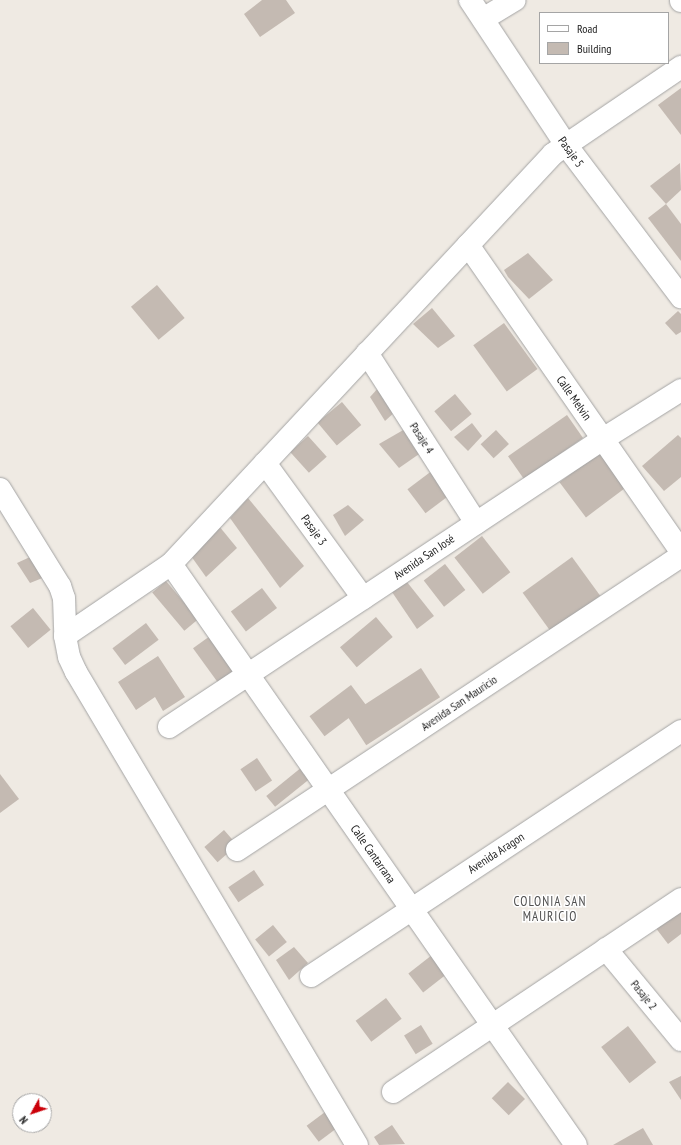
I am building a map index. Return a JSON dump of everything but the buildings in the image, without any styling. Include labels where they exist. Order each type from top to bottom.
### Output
[{"type":"street","name":"Pasaje 5","points":[[470,0],[566,145],[681,297]]},
{"type":"street","points":[[483,19],[514,0]]},
{"type":"street","points":[[64,636],[171,564],[553,154],[681,67]]},
{"type":"street","name":"Calle Melvin","points":[[468,245],[681,551]]},
{"type":"street","name":"Pasaje 4","points":[[367,353],[476,523]]},
{"type":"street","name":"Avenida San José","points":[[169,727],[603,439],[681,390]]},
{"type":"street","name":"Pasaje 3","points":[[265,463],[363,598]]},
{"type":"street","points":[[0,488],[60,586],[64,598],[64,636],[69,657],[76,672],[357,1145]]},
{"type":"street","name":"Avenida San Mauricio","points":[[237,850],[681,556]]},
{"type":"street","name":"Calle Cantarrana","points":[[171,564],[576,1145]]},
{"type":"street","name":"Avenida Aragon","points":[[311,976],[681,731]]},
{"type":"street","points":[[393,1092],[681,899]]},
{"type":"street","name":"Pasaje 2","points":[[606,949],[681,1040]]},
{"type":"district","name":"COLONIA SAN MAURICIO","points":[[550,910]]}]
